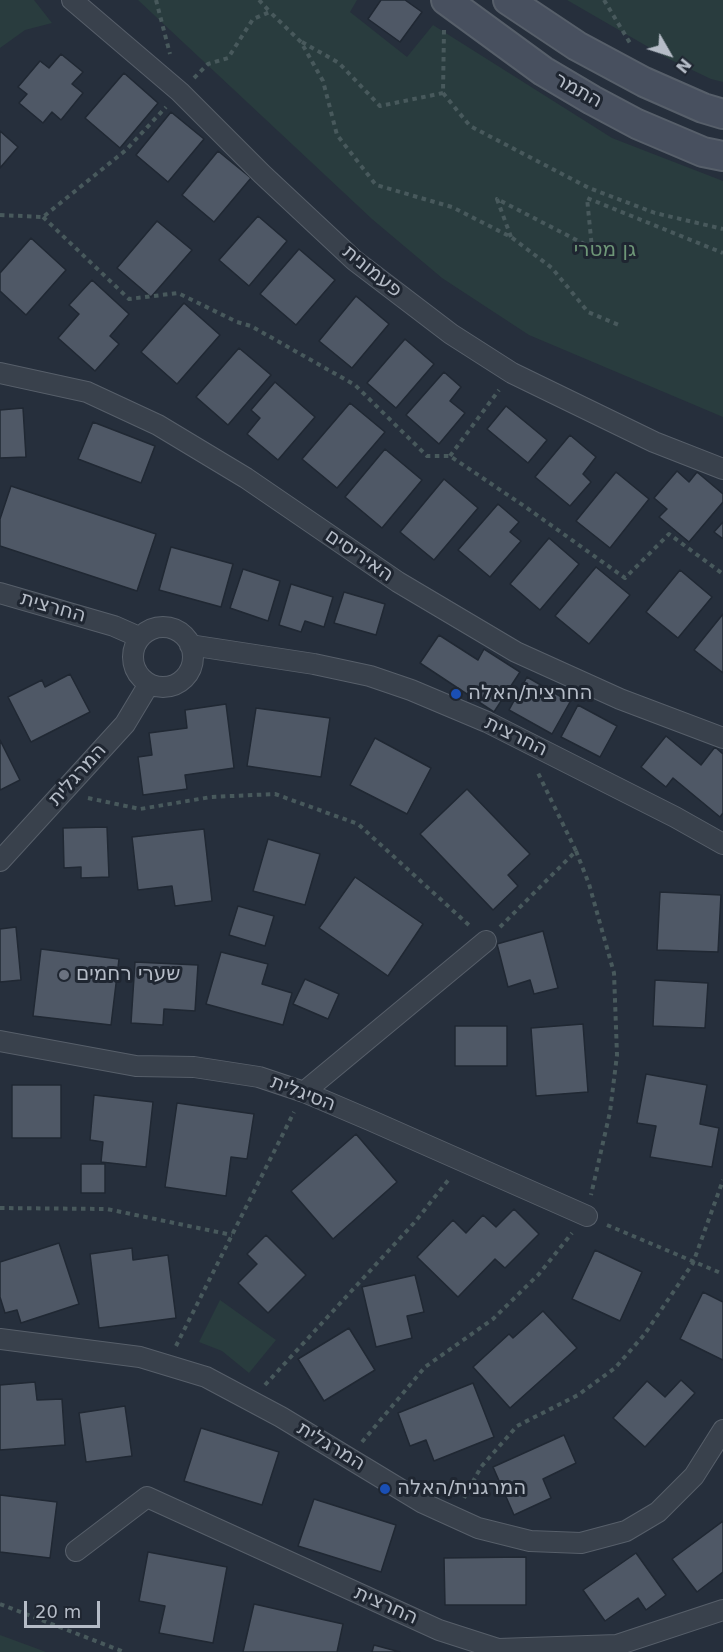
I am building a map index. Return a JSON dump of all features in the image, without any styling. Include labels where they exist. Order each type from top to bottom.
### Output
[{"type":"main road","name":"התמר","points":[[508,0],[577,46],[634,77],[703,108],[723,114]]},
{"type":"main road","name":"התמר","points":[[445,12],[592,100],[637,124],[703,152],[723,156]]},
{"type":"street","name":"פעמונית","points":[[72,0],[180,92],[262,174],[354,260],[451,334],[512,373],[654,442],[723,469]]},
{"type":"street","name":"האיריסים","points":[[0,373],[87,392],[158,425],[246,478],[398,582],[516,652],[620,699],[723,738]]},
{"type":"street","name":"החרצית","points":[[0,593],[114,626],[139,637]]},
{"type":"street","points":[[156,627],[176,630],[185,636],[190,645],[193,655],[192,666],[187,675],[170,687],[149,684],[135,669],[132,659],[134,646],[139,637],[156,627]]},
{"type":"street","name":"החרצית","points":[[190,645],[314,664],[370,676],[411,690],[487,722],[675,816],[723,844]]},
{"type":"street","name":"המרגלית","points":[[0,861],[125,724],[149,684]]},
{"type":"street","points":[[304,1092],[486,941]]},
{"type":"street","name":"הסיגלית","points":[[0,1041],[136,1066],[194,1067],[259,1077],[304,1092],[587,1216]]},
{"type":"street","name":"המרגלית","points":[[0,1340],[140,1357],[206,1377],[423,1503],[478,1528],[530,1540],[581,1543],[626,1531],[658,1512],[694,1476],[723,1430]]},
{"type":"street","name":"החרצית","points":[[76,1551],[147,1497],[439,1630],[498,1648],[616,1646],[723,1610]]},
{"type":"path","points":[[156,0],[180,92]]},
{"type":"path","points":[[259,0],[301,42],[339,63],[381,106],[443,93]]},
{"type":"path","points":[[0,216],[43,217],[126,150],[208,64],[228,58],[253,19],[270,12]]},
{"type":"path","points":[[445,12],[443,93],[470,126],[589,188],[655,213],[723,229]]},
{"type":"path","points":[[301,42],[323,81],[337,135],[376,185],[452,207],[511,237],[552,268],[588,312],[619,325]]},
{"type":"path","points":[[511,237],[497,200],[592,248],[587,198],[723,253]]},
{"type":"path","points":[[43,217],[129,299],[178,293],[237,322],[251,326],[355,385],[427,456],[450,456],[625,578],[669,534],[723,574]]},
{"type":"path","points":[[450,456],[512,373]]},
{"type":"path","points":[[62,793],[140,809],[211,797],[275,794],[358,824],[486,941],[576,851],[522,740]]},
{"type":"path","points":[[167,1365],[304,1092]]},
{"type":"path","points":[[250,1401],[414,1223],[464,1162]]},
{"type":"path","points":[[453,1516],[481,1467],[517,1426],[578,1395],[615,1368],[644,1335],[693,1263],[723,1180]]},
{"type":"path","points":[[0,1208],[107,1209],[232,1235]]},
{"type":"path","points":[[587,1216],[723,1274]]},
{"type":"path","points":[[0,1604],[124,1652]]},
{"type":"green space","points":[[0,0],[34,0],[52,23],[25,30],[0,48]]},
{"type":"green space","name":"גן מטרי","points":[[138,0],[357,0],[350,12],[407,57],[433,25],[612,138],[723,181],[723,417],[529,335],[442,278],[372,219]]},
{"type":"green space","points":[[567,0],[723,0],[723,82],[711,79],[669,59]]},
{"type":"green space","points":[[220,1300],[276,1340],[249,1373],[222,1351],[199,1342]]},
{"type":"green space","points":[[0,1635],[38,1649],[46,1652],[0,1652]]},
{"type":"building","points":[[381,0],[405,0],[422,12],[400,42],[368,19]]},
{"type":"building","points":[[61,54],[83,72],[72,84],[83,93],[61,120],[52,112],[43,123],[19,103],[27,94],[18,87],[40,61],[49,68]]},
{"type":"building","points":[[124,73],[158,103],[120,148],[85,118]]},
{"type":"building","points":[[171,112],[204,139],[168,182],[136,155]]},
{"type":"building","points":[[0,131],[18,147],[0,168]]},
{"type":"building","points":[[218,151],[251,178],[214,222],[182,195]]},
{"type":"building","points":[[258,216],[287,241],[249,286],[219,260]]},
{"type":"building","points":[[157,221],[192,250],[151,297],[117,268]]},
{"type":"building","points":[[31,238],[66,270],[26,315],[0,291],[0,273]]},
{"type":"building","points":[[299,249],[335,280],[296,325],[260,294]]},
{"type":"building","points":[[92,280],[129,314],[110,336],[119,344],[95,371],[58,338],[79,314],[69,305]]},
{"type":"building","points":[[356,296],[389,324],[352,368],[319,341]]},
{"type":"building","points":[[184,303],[220,335],[177,384],[141,352]]},
{"type":"building","points":[[405,339],[434,364],[396,408],[367,383]]},
{"type":"building","points":[[239,348],[271,375],[228,425],[196,397]]},
{"type":"building","points":[[444,372],[461,387],[450,401],[465,413],[439,444],[406,415]]},
{"type":"building","points":[[275,382],[315,417],[278,460],[247,434],[260,418],[251,410]]},
{"type":"building","points":[[350,403],[385,432],[337,488],[302,459]]},
{"type":"building","points":[[506,406],[547,440],[528,463],[487,429]]},
{"type":"building","points":[[23,408],[26,457],[0,458],[0,410]]},
{"type":"building","points":[[93,422],[155,446],[141,483],[78,459]]},
{"type":"building","points":[[570,435],[596,457],[583,474],[591,482],[570,506],[535,477]]},
{"type":"building","points":[[385,449],[422,480],[382,528],[345,497]]},
{"type":"building","points":[[677,471],[689,482],[697,472],[723,494],[723,502],[689,542],[659,517],[667,509],[654,498]]},
{"type":"building","points":[[616,472],[649,499],[610,548],[576,521]]},
{"type":"building","points":[[444,479],[478,508],[434,560],[400,532]]},
{"type":"building","points":[[11,486],[156,534],[137,591],[0,546],[0,519]]},
{"type":"building","points":[[498,504],[519,522],[510,532],[521,541],[490,577],[458,550]]},
{"type":"building","points":[[723,522],[723,539],[714,532]]},
{"type":"building","points":[[549,538],[579,564],[540,610],[510,584]]},
{"type":"building","points":[[171,547],[233,564],[221,607],[159,590]]},
{"type":"building","points":[[596,567],[630,595],[589,644],[555,616]]},
{"type":"building","points":[[243,569],[280,581],[268,621],[230,608]]},
{"type":"building","points":[[680,570],[712,597],[678,638],[646,612]]},
{"type":"building","points":[[291,584],[333,597],[324,627],[305,621],[301,632],[279,625]]},
{"type":"building","points":[[344,592],[385,604],[376,635],[334,623]]},
{"type":"building","points":[[723,614],[723,673],[694,650]]},
{"type":"building","points":[[439,635],[478,660],[484,649],[520,672],[494,712],[420,663]]},
{"type":"building","points":[[70,674],[90,712],[31,742],[8,697],[42,680],[45,687]]},
{"type":"building","points":[[527,677],[570,702],[552,734],[509,710]]},
{"type":"building","points":[[226,704],[234,768],[185,775],[187,789],[143,795],[138,757],[152,755],[149,733],[187,728],[185,710]]},
{"type":"building","points":[[578,705],[617,726],[600,757],[561,737]]},
{"type":"building","points":[[256,708],[330,718],[321,777],[247,766]]},
{"type":"building","points":[[666,736],[701,765],[715,747],[723,754],[723,813],[720,817],[673,778],[666,787],[641,767]]},
{"type":"building","points":[[375,738],[431,768],[407,814],[350,785]]},
{"type":"building","points":[[0,740],[20,780],[0,790]]},
{"type":"building","points":[[467,789],[530,854],[508,875],[518,886],[493,910],[420,834]]},
{"type":"building","points":[[107,827],[109,877],[81,878],[81,867],[64,868],[63,828]]},
{"type":"building","points":[[204,829],[212,901],[175,906],[172,886],[138,890],[132,837]]},
{"type":"building","points":[[268,839],[320,854],[305,905],[253,891]]},
{"type":"building","points":[[355,877],[423,924],[388,976],[319,928]]},
{"type":"building","points":[[660,892],[721,895],[718,952],[657,950]]},
{"type":"building","points":[[238,906],[274,916],[265,946],[229,935]]},
{"type":"building","points":[[16,927],[21,980],[0,982],[0,929]]},
{"type":"building","points":[[543,931],[558,988],[534,994],[530,980],[508,987],[497,944]]},
{"type":"building","points":[[41,949],[119,959],[111,1025],[33,1016]]},
{"type":"building","points":[[221,952],[268,964],[262,984],[292,993],[283,1025],[206,1004]]},
{"type":"building","points":[[135,962],[198,965],[195,1011],[164,1009],[163,1025],[131,1023]]},
{"type":"building","points":[[305,979],[339,994],[328,1019],[293,1004]]},
{"type":"building","points":[[655,980],[708,983],[705,1028],[653,1026]]},
{"type":"building","points":[[583,1024],[588,1092],[536,1096],[531,1028]]},
{"type":"building","points":[[455,1026],[507,1026],[507,1066],[455,1066]]},
{"type":"building","points":[[646,1074],[707,1085],[700,1124],[719,1128],[712,1167],[650,1157],[656,1126],[637,1123]]},
{"type":"building","points":[[12,1085],[61,1085],[61,1138],[12,1138]]},
{"type":"building","points":[[94,1095],[153,1102],[146,1167],[101,1162],[103,1142],[90,1140]]},
{"type":"building","points":[[177,1103],[254,1114],[247,1159],[231,1157],[226,1196],[165,1187]]},
{"type":"building","points":[[356,1134],[397,1182],[333,1239],[291,1191]]},
{"type":"building","points":[[81,1164],[105,1164],[105,1193],[81,1193]]},
{"type":"building","points":[[514,1209],[539,1234],[505,1268],[495,1259],[458,1297],[417,1257],[453,1220],[466,1233],[483,1215],[496,1227]]},
{"type":"building","points":[[266,1235],[306,1275],[268,1313],[238,1283],[257,1264],[247,1254]]},
{"type":"building","points":[[59,1243],[79,1304],[21,1323],[17,1310],[5,1313],[0,1297],[0,1262]]},
{"type":"building","points":[[132,1248],[133,1260],[168,1255],[176,1318],[99,1328],[90,1254]]},
{"type":"building","points":[[595,1250],[642,1272],[620,1321],[572,1299]]},
{"type":"building","points":[[415,1275],[424,1312],[407,1316],[412,1338],[376,1347],[362,1287]]},
{"type":"building","points":[[703,1292],[723,1302],[723,1360],[680,1339]]},
{"type":"building","points":[[543,1311],[577,1348],[510,1408],[473,1367],[509,1334],[513,1338]]},
{"type":"building","points":[[349,1328],[375,1370],[324,1401],[298,1359]]},
{"type":"building","points":[[681,1380],[695,1393],[645,1447],[613,1418],[647,1381],[665,1397]]},
{"type":"building","points":[[35,1382],[37,1400],[62,1399],[65,1445],[0,1450],[0,1385]]},
{"type":"building","points":[[473,1383],[494,1437],[434,1461],[426,1440],[410,1446],[398,1413]]},
{"type":"building","points":[[125,1406],[132,1456],[86,1462],[79,1413]]},
{"type":"building","points":[[201,1428],[279,1452],[262,1505],[184,1481]]},
{"type":"building","points":[[564,1435],[576,1463],[543,1479],[551,1498],[514,1515],[493,1467]]},
{"type":"building","points":[[0,1495],[57,1502],[50,1558],[0,1552]]},
{"type":"building","points":[[314,1499],[396,1525],[381,1572],[298,1546]]},
{"type":"building","points":[[723,1521],[723,1572],[697,1592],[672,1559]]},
{"type":"building","points":[[148,1552],[227,1567],[213,1643],[159,1633],[165,1606],[139,1601]]},
{"type":"building","points":[[636,1553],[666,1595],[646,1610],[638,1598],[605,1621],[583,1590]]},
{"type":"building","points":[[526,1557],[526,1605],[445,1605],[444,1558]]},
{"type":"building","points":[[254,1604],[343,1624],[337,1652],[243,1652]]},
{"type":"building","points":[[374,1645],[400,1652],[372,1652]]},
{"type":"place","name":"החרצית/האלה","points":[[456,694]]},
{"type":"place","name":"שערי רחמים","points":[[64,975]]},
{"type":"place","name":"המרגנית/האלה","points":[[385,1489]]}]
